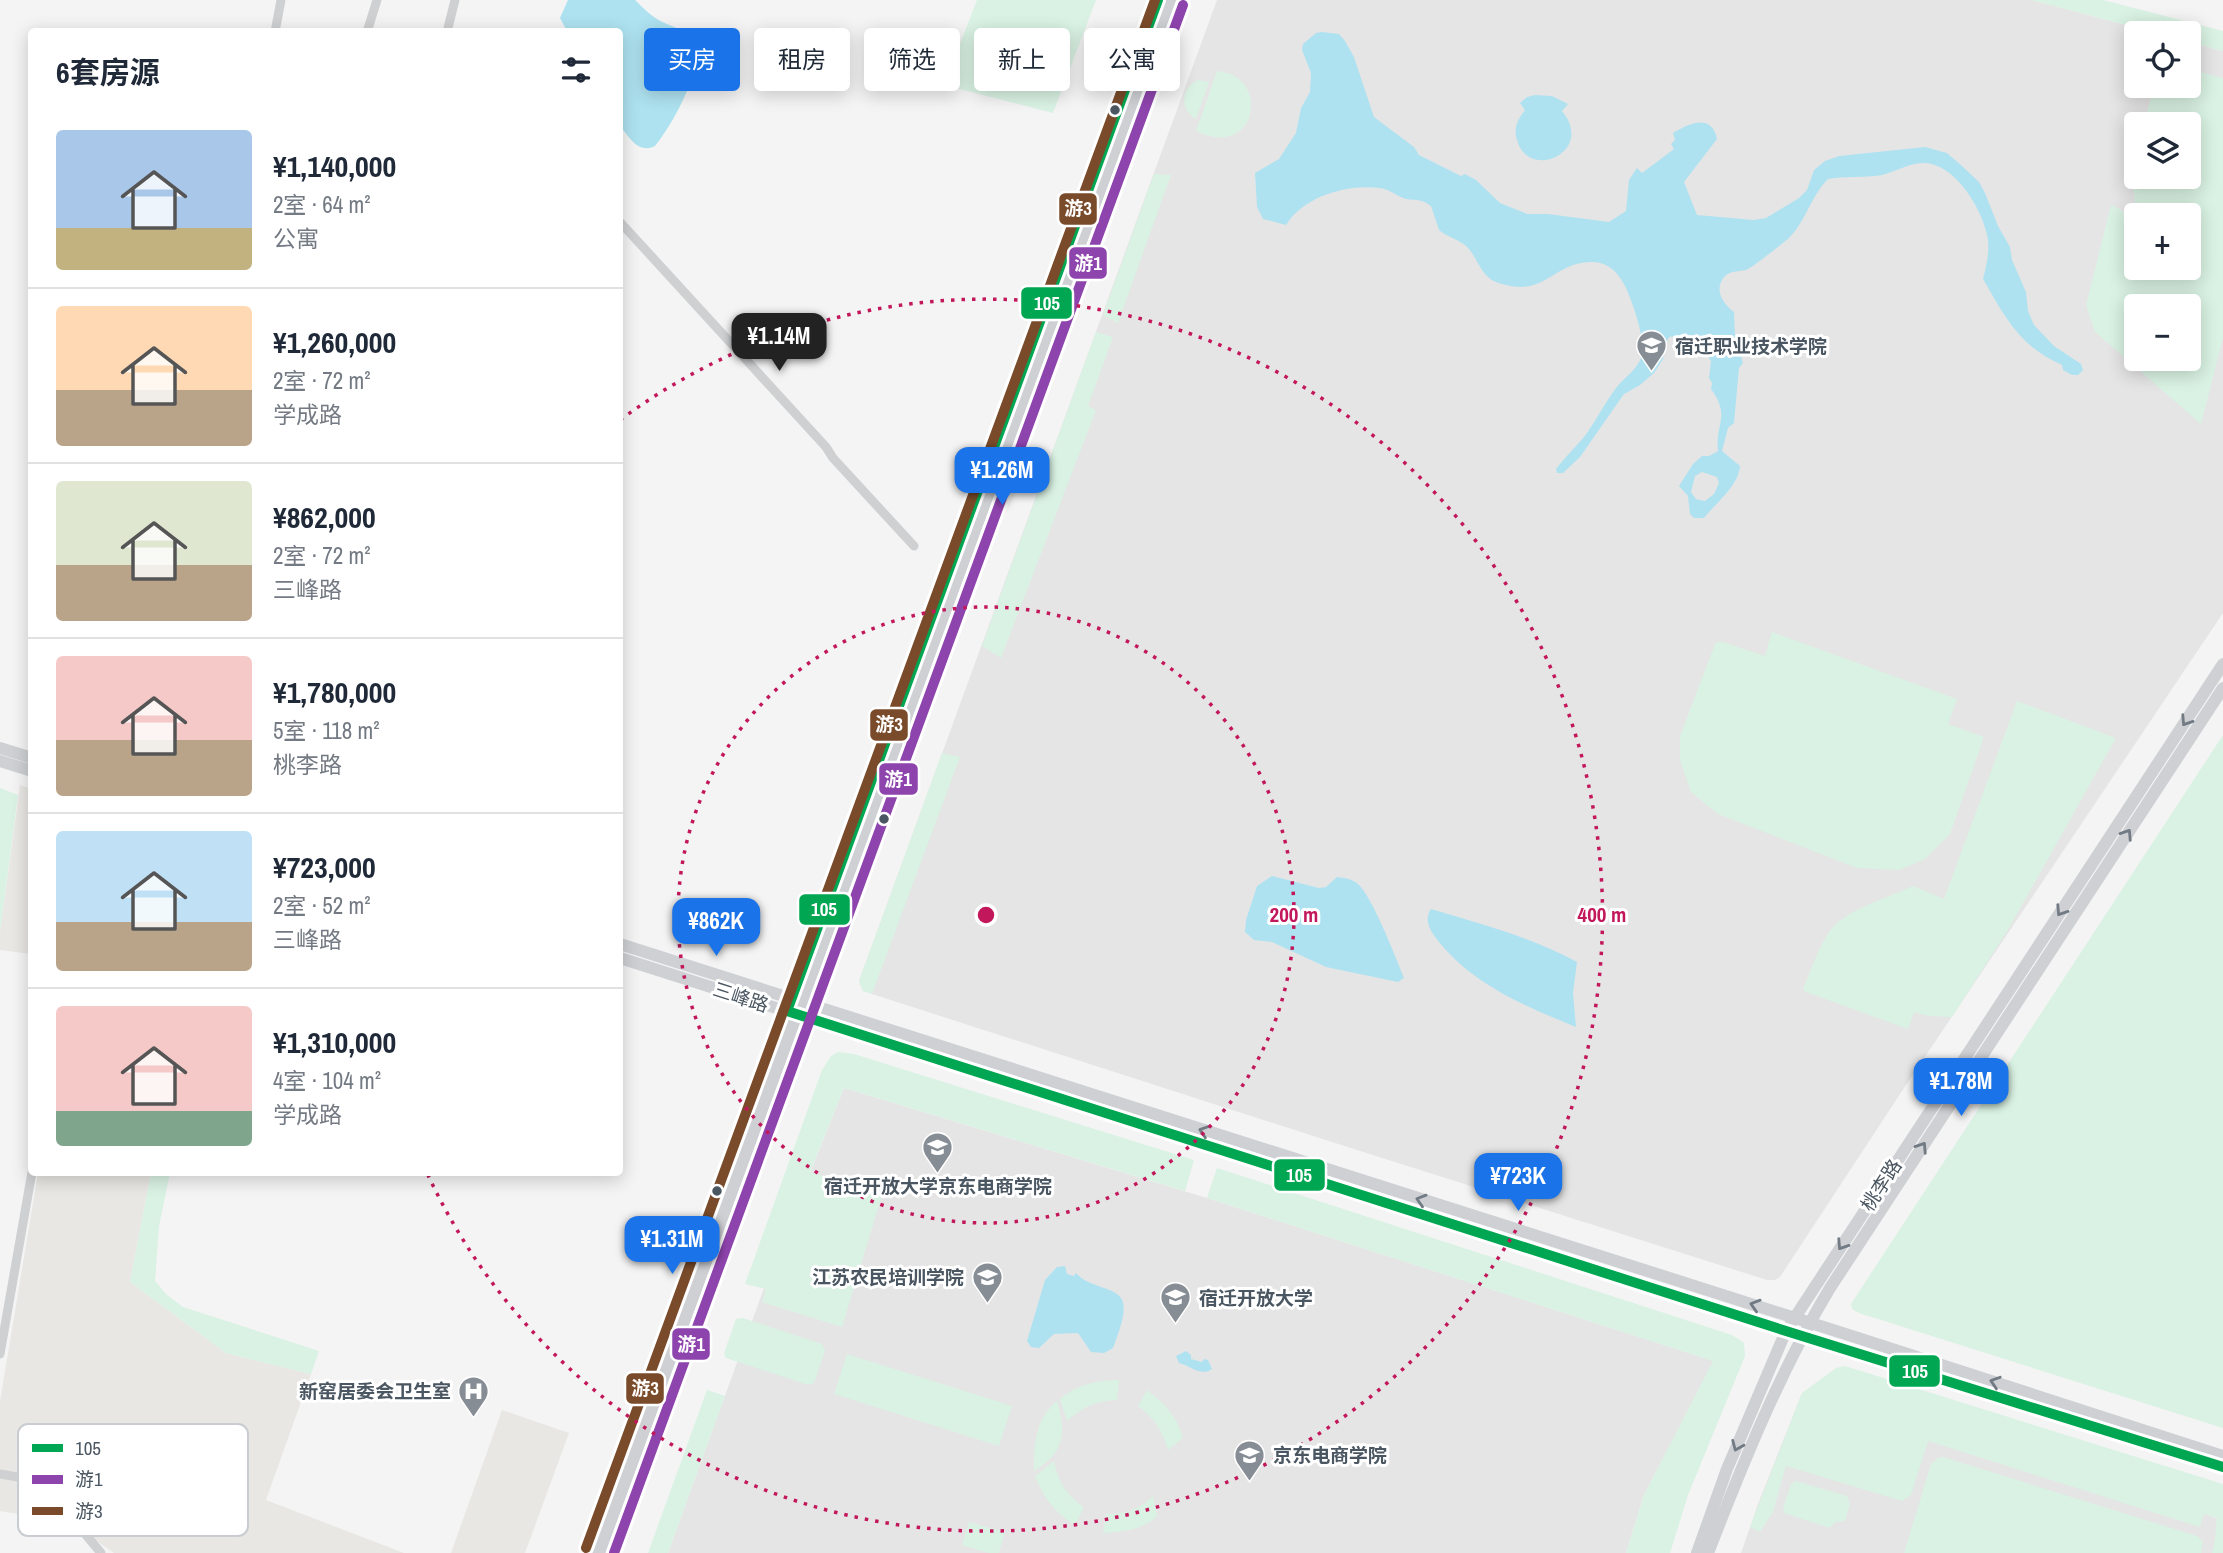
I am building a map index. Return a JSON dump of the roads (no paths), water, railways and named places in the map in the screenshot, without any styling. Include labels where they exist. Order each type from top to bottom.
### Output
[{"type":"main road","points":[[599,1553],[1158,0]]},
{"type":"main road","points":[[588,1553],[795,1007],[1170,0]]},
{"type":"main road","name":"桃李路","points":[[1697,1553],[1727,1469],[1786,1331],[2223,664]]},
{"type":"main road","name":"桃李路","points":[[1708,1553],[1739,1475],[1801,1336],[2223,688]]},
{"type":"main road","points":[[0,748],[28,757]]},
{"type":"main road","points":[[0,761],[28,770]]},
{"type":"main road","name":"三峰路","points":[[623,945],[795,1007],[1801,1336],[2223,1467]]},
{"type":"main road","name":"三峰路","points":[[623,959],[795,1007],[1810,1322],[2223,1456]]},
{"type":"street","points":[[276,28],[281,0]]},
{"type":"street","points":[[368,28],[377,0]]},
{"type":"street","points":[[448,28],[455,0]]},
{"type":"street","points":[[623,225],[914,547]]},
{"type":"street","points":[[0,1354],[31,1176]]},
{"type":"street","points":[[0,1475],[18,1478]]},
{"type":"street","points":[[87,1536],[101,1553]]},
{"type":"water","points":[[568,0],[635,0],[654,17],[675,28],[644,28],[644,91],[687,91],[670,125],[655,146],[639,146],[623,130],[623,28],[565,28],[560,18]]},
{"type":"water","points":[[1316,33],[1339,34],[1345,41],[1354,57],[1374,117],[1414,147],[1419,155],[1461,176],[1465,174],[1476,180],[1500,203],[1527,214],[1609,222],[1626,211],[1629,180],[1637,168],[1642,173],[1674,149],[1671,144],[1675,140],[1673,133],[1699,122],[1710,126],[1717,139],[1684,182],[1697,215],[1754,220],[1766,218],[1799,198],[1807,190],[1814,170],[1825,161],[1839,156],[1925,147],[1947,153],[1979,182],[1985,193],[2010,247],[2034,325],[2054,346],[2081,364],[2083,370],[2078,375],[2072,375],[2063,370],[2062,365],[2024,339],[2006,318],[1983,279],[1988,249],[1983,221],[1964,187],[1955,177],[1934,165],[1918,163],[1882,175],[1828,179],[1789,238],[1746,270],[1727,274],[1720,285],[1722,298],[1734,312],[1735,337],[1743,363],[1739,368],[1734,423],[1728,428],[1722,451],[1740,466],[1736,480],[1704,518],[1694,518],[1690,514],[1688,496],[1679,486],[1693,464],[1702,456],[1718,451],[1721,413],[1711,389],[1711,361],[1696,339],[1687,335],[1669,337],[1663,359],[1654,373],[1624,394],[1580,457],[1563,473],[1557,473],[1556,469],[1584,437],[1642,355],[1638,321],[1623,283],[1607,266],[1596,262],[1577,264],[1526,287],[1496,282],[1486,275],[1466,246],[1439,230],[1431,206],[1380,188],[1354,188],[1327,194],[1304,206],[1286,225],[1263,219],[1257,207],[1255,173],[1279,159],[1296,133],[1301,108],[1310,92],[1311,73],[1302,50],[1303,44]],"holes":[[[1702,472],[1717,477],[1719,483],[1714,494],[1705,501],[1696,499],[1691,492],[1695,476]]]},
{"type":"water","points":[[1535,95],[1552,96],[1568,104],[1562,111],[1570,126],[1571,139],[1566,149],[1556,157],[1545,160],[1533,159],[1523,152],[1516,136],[1517,124],[1525,110],[1520,103]]},
{"type":"water","points":[[1272,876],[1319,888],[1326,887],[1337,877],[1358,884],[1377,914],[1404,978],[1398,982],[1326,967],[1272,942],[1254,940],[1245,932],[1246,920],[1257,886]]},
{"type":"water","points":[[1431,909],[1524,938],[1577,962],[1573,993],[1576,1027],[1502,993],[1468,971],[1433,934],[1428,922]]},
{"type":"water","points":[[1065,1266],[1067,1274],[1074,1276],[1076,1273],[1084,1280],[1112,1291],[1121,1298],[1124,1309],[1119,1330],[1113,1348],[1104,1353],[1091,1352],[1078,1333],[1054,1334],[1039,1348],[1031,1347],[1027,1341],[1045,1280],[1057,1267]]},
{"type":"water","points":[[1186,1351],[1191,1355],[1191,1359],[1202,1362],[1204,1359],[1208,1360],[1212,1369],[1204,1372],[1179,1363],[1176,1356]]},
{"type":"place","name":"宿迁职业技术学院","points":[[1652,373]]},
{"type":"place","name":"宿迁开放大学京东电商学院","points":[[938,1174]]},
{"type":"place","name":"江苏农民培训学院","points":[[987,1304]]},
{"type":"place","name":"宿迁开放大学","points":[[1176,1325]]},
{"type":"place","name":"新窑居委会卫生室","points":[[474,1418]]},
{"type":"place","name":"京东电商学院","points":[[1250,1482]]}]
